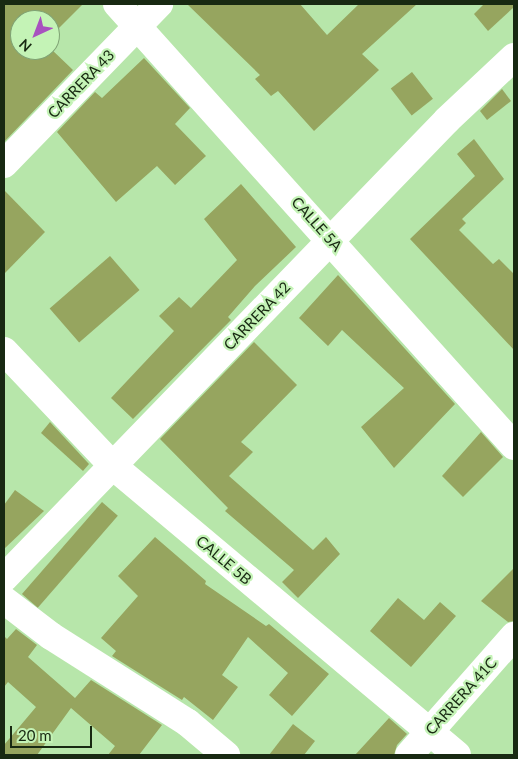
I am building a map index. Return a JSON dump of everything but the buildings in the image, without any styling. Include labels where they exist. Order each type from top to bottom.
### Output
[{"type":"street","name":"CALLE 5A","points":[[117,4],[331,240],[514,446]]},
{"type":"street","name":"CARRERA 43","points":[[4,164],[159,4]]},
{"type":"street","name":"CARRERA 42","points":[[4,578],[447,120],[514,57]]},
{"type":"street","name":"CALLE 5B","points":[[4,351],[113,466],[457,755]]},
{"type":"street","points":[[4,600],[51,636],[188,723],[226,755]]},
{"type":"street","name":"CARRERA 41C","points":[[409,755],[514,636]]}]
